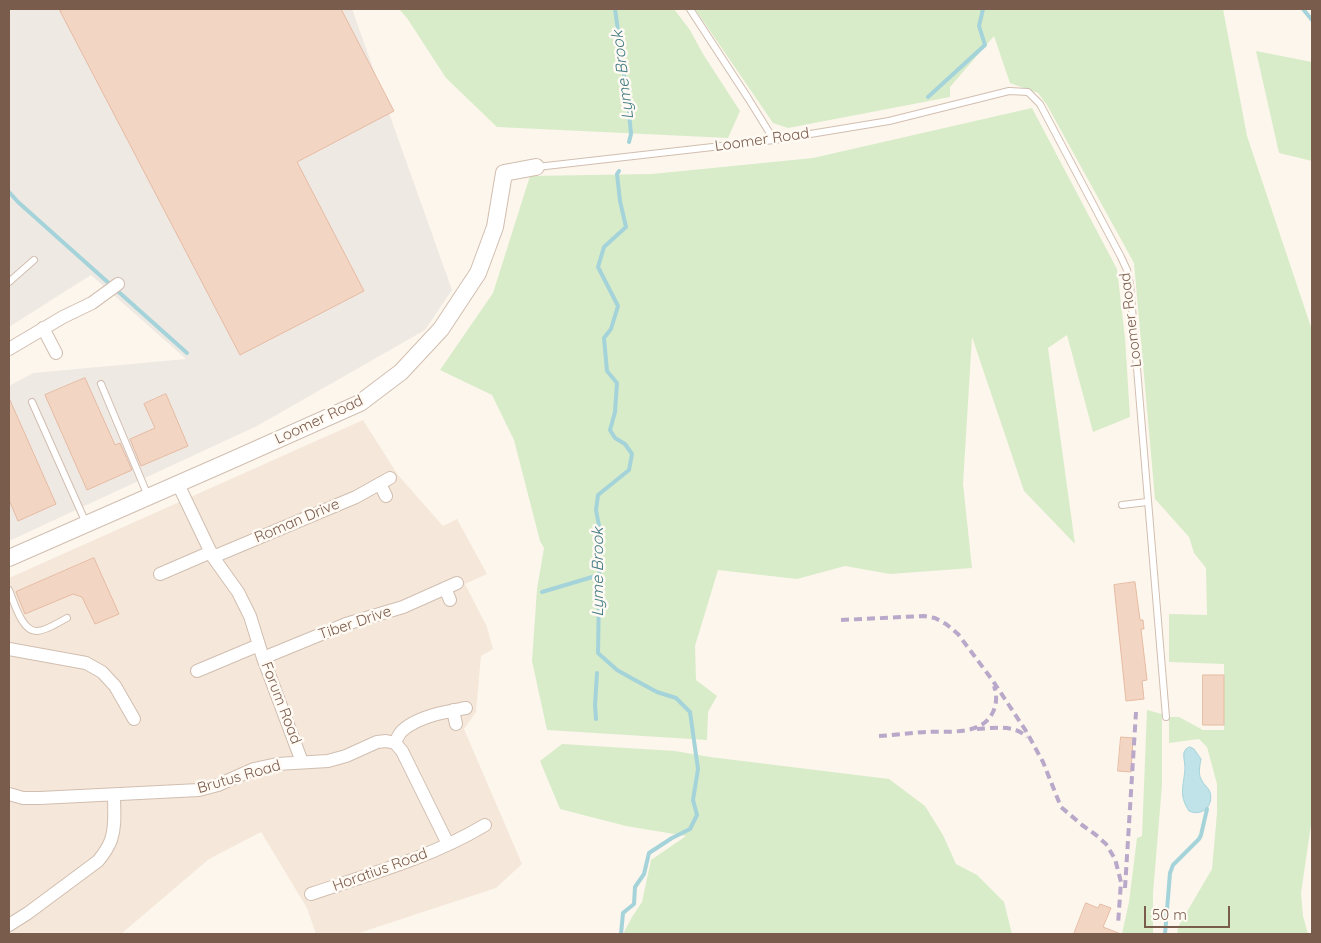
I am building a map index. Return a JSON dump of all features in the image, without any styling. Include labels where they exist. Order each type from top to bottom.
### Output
[{"type":"street","name":"Loomer Road","points":[[9,558],[360,403],[401,372],[441,329],[478,273],[495,227],[504,173],[536,167]]},
{"type":"street","points":[[9,349],[43,328],[92,303],[118,284]]},
{"type":"street","points":[[43,328],[56,353]]},
{"type":"street","name":"Roman Drive","points":[[212,555],[356,496],[385,481],[386,496]]},
{"type":"street","name":"Forum Road","points":[[178,484],[212,555],[238,592],[250,616],[302,762]]},
{"type":"street","points":[[160,574],[212,555]]},
{"type":"street","name":"Tiber Drive","points":[[264,658],[346,624],[451,591]]},
{"type":"street","name":"Forum Road","points":[[197,671],[259,645]]},
{"type":"street","points":[[9,648],[86,663],[102,672],[115,686],[134,719]]},
{"type":"street","points":[[395,743],[402,731],[413,723],[427,717],[459,709],[456,724]]},
{"type":"street","name":"Brutus Road","points":[[9,794],[23,798],[40,798],[199,790],[218,785],[254,770],[277,764],[328,761],[346,756],[377,742],[395,743]]},
{"type":"street","name":"Horatius Road","points":[[395,743],[402,751],[448,844]]},
{"type":"street","points":[[9,924],[28,914],[98,861],[112,840],[114,795]]},
{"type":"street","name":"Horatius Road","points":[[311,894],[397,865],[448,844],[485,824]]},
{"type":"lane","points":[[690,9],[774,140]]},
{"type":"lane","name":"Loomer Road","points":[[536,167],[774,140],[889,121],[1009,91],[1028,92],[1040,104],[1127,270],[1130,284],[1166,717]]},
{"type":"lane","points":[[9,282],[34,260]]},
{"type":"lane","points":[[101,384],[148,496]]},
{"type":"lane","points":[[32,402],[86,523]]},
{"type":"lane","points":[[1122,505],[1147,502]]},
{"type":"lane","points":[[9,590],[24,624],[30,629],[37,631],[67,618]]},
{"type":"shaded area","points":[[9,9],[352,9],[452,290],[425,330],[257,426],[9,541],[9,386],[33,373],[186,359],[91,275],[9,327]]},
{"type":"shaded area","points":[[363,420],[398,475],[443,526],[457,519],[487,574],[465,584],[487,627],[493,649],[481,656],[476,712],[464,729],[522,864],[496,888],[356,934],[316,934],[307,908],[261,832],[209,859],[121,934],[9,934],[9,578]]},
{"type":"green space","points":[[399,9],[674,9],[690,30],[703,54],[740,111],[728,138],[497,127],[446,78],[407,18]]},
{"type":"green space","points":[[695,9],[1223,9],[1247,136],[1312,330],[1312,818],[1301,893],[1303,916],[1308,934],[1177,934],[1178,927],[1212,869],[1217,813],[1217,784],[1207,747],[1199,739],[1169,743],[1169,717],[1179,717],[1203,730],[1224,730],[1224,664],[1169,662],[1169,614],[1207,615],[1206,568],[1194,553],[1189,537],[1155,499],[1134,263],[1047,105],[1038,93],[1010,83],[994,36],[950,87],[950,97],[788,128],[773,123]]},
{"type":"green space","points":[[1256,51],[1312,62],[1312,161],[1279,153]]},
{"type":"green space","points":[[1032,108],[1117,269],[1125,338],[1130,417],[1093,432],[1067,335],[1048,348],[1075,544],[1024,491],[972,337],[963,484],[972,568],[890,574],[845,566],[797,579],[718,570],[695,646],[696,680],[717,696],[708,712],[707,740],[547,730],[532,661],[537,589],[544,548],[540,541],[514,440],[492,395],[440,370],[493,293],[530,176],[652,174],[813,158]]},
{"type":"green space","points":[[1147,710],[1162,714],[1162,785],[1153,893],[1153,934],[1122,934],[1129,902],[1137,838],[1142,836]]},
{"type":"green space","points":[[562,744],[675,751],[889,779],[925,806],[943,835],[956,864],[977,875],[1004,902],[1012,934],[623,934],[642,902],[651,860],[686,836],[626,826],[560,809],[540,761]]},
{"type":"water","points":[[1190,747],[1194,749],[1201,759],[1200,777],[1209,790],[1211,797],[1209,806],[1198,813],[1189,811],[1183,795],[1184,752]]},
{"type":"building","points":[[65,9],[341,9],[394,111],[297,162],[364,291],[240,355],[60,11]]},
{"type":"building","points":[[85,378],[115,445],[120,443],[132,470],[87,490],[45,395]]},
{"type":"building","points":[[166,394],[188,446],[141,466],[130,439],[155,428],[144,404]]},
{"type":"building","points":[[9,398],[56,504],[18,521],[9,500]]},
{"type":"building","points":[[94,558],[119,614],[95,624],[82,597],[73,594],[25,614],[16,592]]},
{"type":"building","points":[[1135,582],[1140,620],[1143,620],[1144,629],[1141,629],[1147,680],[1142,681],[1144,699],[1126,701],[1114,585]]},
{"type":"building","points":[[1203,675],[1224,675],[1224,725],[1203,725]]},
{"type":"building","points":[[1121,737],[1133,738],[1131,772],[1118,771]]},
{"type":"building","points":[[1086,903],[1098,908],[1100,904],[1111,908],[1103,927],[1121,934],[1074,934]]},
{"type":"waterway","name":"Lyme Brook","points":[[615,9],[628,102],[631,134],[629,142]]},
{"type":"waterway","points":[[928,97],[985,45],[979,26],[983,9]]},
{"type":"waterway","points":[[1303,9],[1312,20]]},
{"type":"waterway","name":"Lyme Brook","points":[[619,171],[617,174],[620,201],[626,227],[604,247],[598,267],[618,306],[611,329],[604,338],[607,371],[617,383],[615,412],[610,430],[615,438],[625,444],[632,454],[629,470],[598,495],[596,510],[600,531],[598,653],[617,670],[657,692],[676,698],[690,712],[698,769],[693,800],[697,815],[690,829],[649,853],[644,874],[635,887],[634,904],[623,913],[621,934]]},
{"type":"waterway","points":[[9,192],[187,353]]},
{"type":"waterway","points":[[542,592],[599,575]]},
{"type":"waterway","points":[[596,719],[597,673]]},
{"type":"waterway","points":[[1165,934],[1170,873],[1173,865],[1199,839],[1207,809]]},
{"type":"railway","points":[[841,620],[924,616],[935,618],[958,634],[993,681],[1026,731],[1043,762],[1061,807],[1106,844],[1115,859],[1121,882],[1118,924]]},
{"type":"railway","points":[[879,736],[954,732],[973,729],[988,720],[993,712],[996,699],[994,686]]},
{"type":"railway","points":[[1125,888],[1136,712]]},
{"type":"railway","points":[[977,729],[1010,728],[1027,737]]}]
